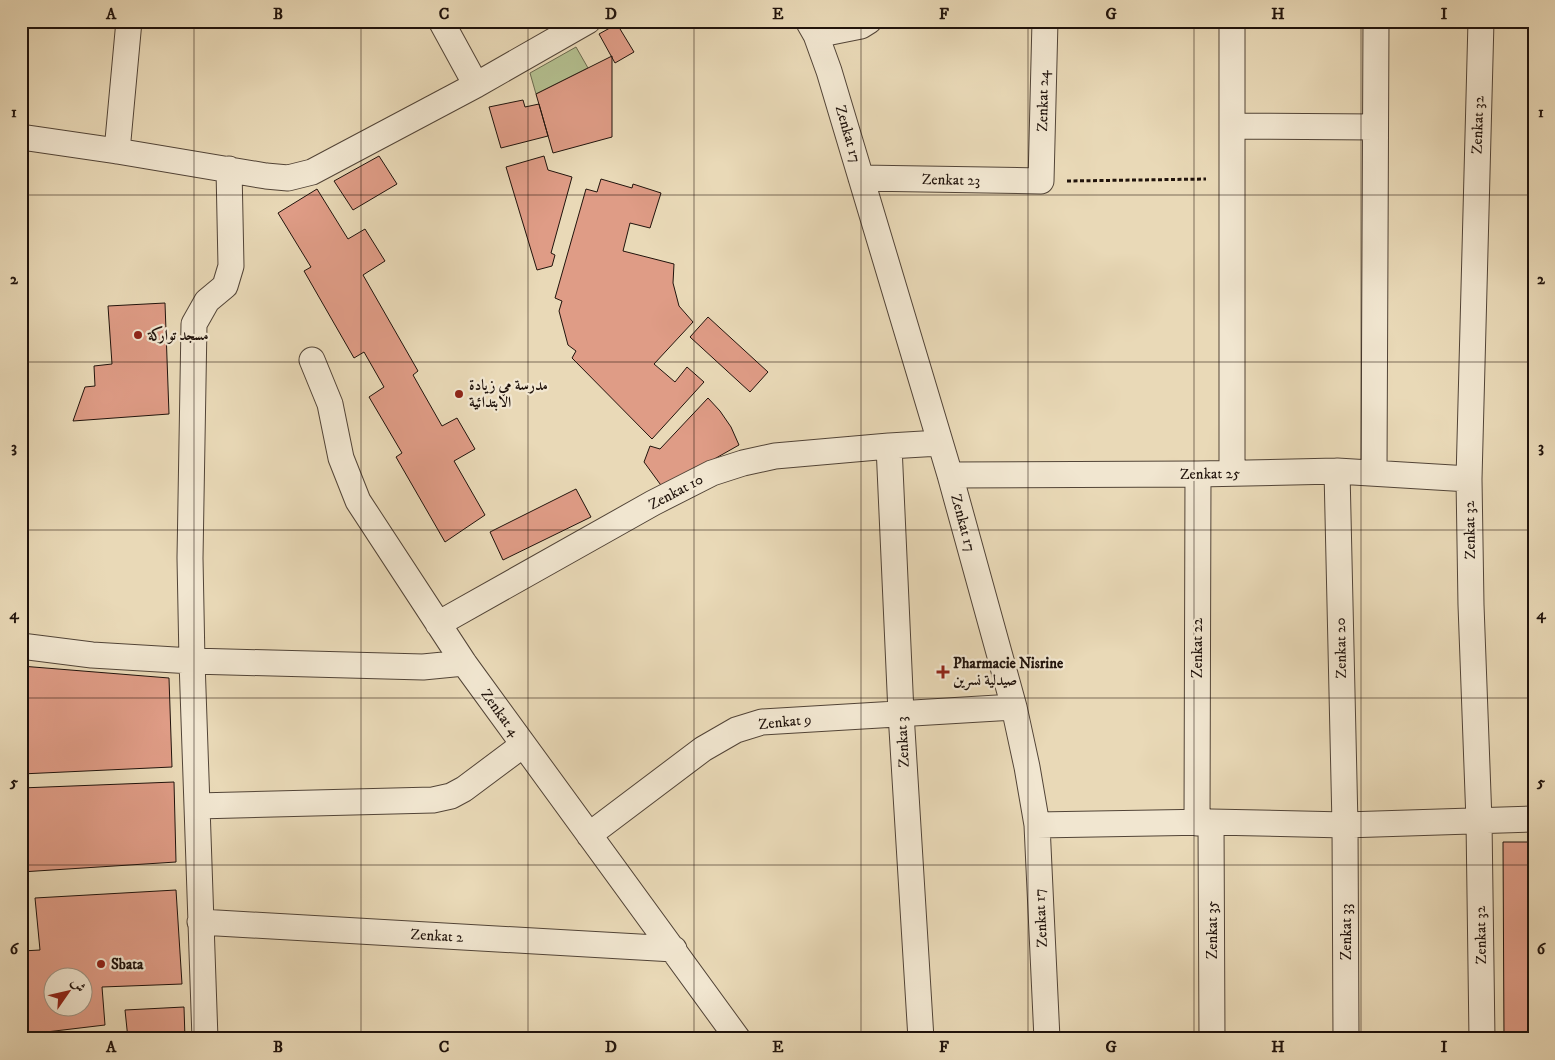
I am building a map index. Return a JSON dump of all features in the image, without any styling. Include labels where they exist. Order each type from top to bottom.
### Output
[{"type":"street","points":[[117,151],[129,21]]},
{"type":"street","points":[[441,21],[476,85]]},
{"type":"street","points":[[21,137],[288,178],[312,172],[476,85],[588,21]]},
{"type":"street","points":[[812,28],[861,26],[869,21]]},
{"type":"street","name":"Zenkat 24","points":[[1041,181],[1045,21]]},
{"type":"street","points":[[1232,21],[1232,473]]},
{"type":"street","points":[[1374,473],[1376,21]]},
{"type":"street","name":"Zenkat 32","points":[[1481,21],[1469,479],[1479,821],[1482,1039]]},
{"type":"street","name":"Zenkat 17","points":[[812,28],[829,71],[950,475],[1014,707],[1027,767],[1036,825],[1047,1039]]},
{"type":"street","points":[[1232,126],[1375,127]]},
{"type":"street","points":[[205,1039],[190,558],[194,324],[207,301],[225,286],[231,266],[229,169]]},
{"type":"street","name":"Zenkat 23","points":[[861,178],[1041,181]]},
{"type":"street","name":"Zenkat 4","points":[[312,360],[330,404],[341,458],[358,501],[464,663],[738,1039]]},
{"type":"street","name":"Zenkat 10","points":[[438,624],[653,503],[712,472],[775,456],[940,443]]},
{"type":"street","name":"Zenkat 3","points":[[889,446],[901,713],[921,1039]]},
{"type":"street","name":"Zenkat 25","points":[[950,475],[1198,474],[1337,471],[1469,479]]},
{"type":"street","name":"Zenkat 20","points":[[1337,471],[1345,825]]},
{"type":"street","name":"Zenkat 22","points":[[1198,474],[1204,822]]},
{"type":"street","points":[[21,646],[92,655],[192,661],[423,667],[464,663]]},
{"type":"street","name":"Zenkat 9","points":[[589,835],[703,749],[736,730],[762,722],[1014,707]]},
{"type":"street","points":[[197,806],[433,800],[451,796],[464,789],[523,745]]},
{"type":"street","points":[[1036,825],[1204,822],[1345,825],[1534,819]]},
{"type":"street","name":"Zenkat 35","points":[[1204,822],[1212,1039]]},
{"type":"street","name":"Zenkat 33","points":[[1345,825],[1346,1039]]},
{"type":"street","name":"Zenkat 2","points":[[200,922],[674,949]]},
{"type":"path","points":[[1041,181],[1232,179]]},
{"type":"green space","points":[[576,47],[588,68],[536,94],[530,73]]},
{"type":"building","points":[[617,24],[634,52],[615,63],[599,34]]},
{"type":"building","points":[[612,56],[612,137],[553,153],[536,94]]},
{"type":"building","points":[[523,100],[525,107],[539,104],[548,136],[501,148],[489,107]]},
{"type":"building","points":[[379,156],[397,184],[353,210],[334,181]]},
{"type":"building","points":[[544,156],[548,170],[572,177],[551,253],[555,255],[552,266],[537,270],[506,167]]},
{"type":"building","points":[[601,179],[632,188],[633,184],[661,193],[650,228],[630,223],[623,251],[674,264],[673,283],[679,306],[693,322],[654,364],[675,382],[687,367],[704,382],[652,439],[572,358],[576,351],[568,345],[559,311],[562,301],[555,298],[586,189],[597,192]]},
{"type":"building","points":[[317,189],[348,239],[365,229],[385,261],[363,275],[418,371],[413,375],[442,426],[457,418],[475,449],[454,461],[485,515],[445,542],[396,457],[402,453],[369,397],[384,387],[364,352],[354,358],[304,271],[311,267],[278,213]]},
{"type":"building","name":"مسجد تواركة","points":[[165,303],[169,414],[73,421],[85,387],[95,386],[94,366],[112,364],[108,306]]},
{"type":"building","points":[[708,317],[768,372],[750,392],[690,337]]},
{"type":"building","points":[[708,398],[731,427],[739,445],[663,488],[644,462],[650,446],[660,449]]},
{"type":"building","points":[[576,489],[591,517],[503,560],[490,532]]},
{"type":"building","points":[[21,666],[169,678],[172,767],[21,774]]},
{"type":"building","points":[[174,782],[176,862],[21,872],[21,788]]},
{"type":"building","points":[[1503,842],[1534,842],[1534,1039],[1504,1039]]},
{"type":"building","name":"Sbata","points":[[176,890],[182,984],[102,987],[105,1025],[21,1035],[21,948],[22,951],[40,950],[35,898]]},
{"type":"building","name":"Sbata","points":[[184,1007],[185,1039],[128,1039],[125,1010]]},
{"type":"place","name":"مسجد تواركة","points":[[138,335]]},
{"type":"place","name":"مدرسة مي زيادة الابتدائية","points":[[459,394]]},
{"type":"place","name":"Pharmacie Nisrine صيدلية نسرين","points":[[943,672]]},
{"type":"place","name":"Sbata","points":[[101,964]]}]
